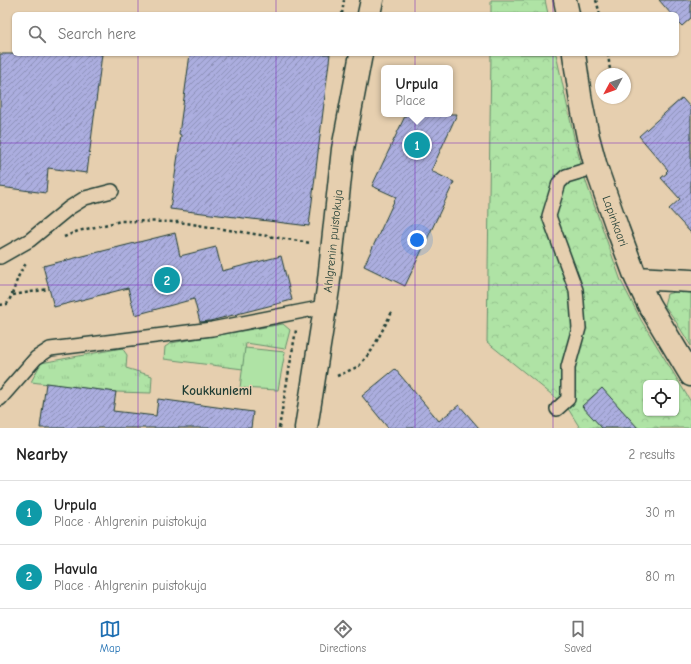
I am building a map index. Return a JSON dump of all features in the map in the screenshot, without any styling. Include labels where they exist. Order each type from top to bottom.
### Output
[{"type":"street","points":[[369,12],[372,0]]},
{"type":"street","points":[[565,0],[568,12]]},
{"type":"street","name":"Ahlgrenin puistokuja","points":[[306,428],[328,289],[343,149],[362,56]]},
{"type":"street","name":"Lapinkaari","points":[[574,56],[583,114],[596,167],[636,278],[659,322],[691,375]]},
{"type":"street","points":[[636,278],[691,281]]},
{"type":"lane","points":[[557,409],[568,399],[568,367],[580,328],[576,290],[548,216],[559,183],[566,176],[596,167]]},
{"type":"lane","points":[[0,257],[30,240],[69,208],[85,198],[112,191]]},
{"type":"lane","points":[[0,399],[36,358],[50,349],[212,329],[324,307]]},
{"type":"path","points":[[342,12],[344,0]]},
{"type":"path","points":[[596,0],[599,12]]},
{"type":"path","points":[[608,56],[610,68]]},
{"type":"path","points":[[64,237],[78,231],[121,221],[179,222],[312,243],[311,250]]},
{"type":"path","points":[[0,305],[7,304],[13,295],[15,285],[25,266],[30,261]]},
{"type":"path","points":[[13,295],[49,289]]},
{"type":"path","points":[[279,428],[300,311]]},
{"type":"path","points":[[335,377],[359,366],[372,350],[392,312]]},
{"type":"green space","points":[[491,0],[545,0],[548,12],[491,12]]},
{"type":"green space","points":[[491,56],[556,56],[575,142],[586,182],[621,281],[641,320],[678,380],[643,380],[643,416],[679,416],[679,382],[691,402],[691,428],[580,428],[567,407],[487,342]]},
{"type":"green space","points":[[682,290],[691,292],[691,346],[664,305],[667,294]]},
{"type":"green space","points":[[283,324],[290,330],[285,349],[246,343],[243,369],[164,359],[165,347],[171,343]]},
{"type":"green space","points":[[122,348],[127,355],[126,368],[152,376],[151,393],[116,392],[31,382],[41,363]]},
{"type":"green space","points":[[245,348],[285,352],[278,390],[240,388]]},
{"type":"building","points":[[659,0],[691,0],[691,18],[682,26],[679,23],[679,12],[669,12]]},
{"type":"building","points":[[0,54],[12,54],[12,56],[102,56],[87,173],[48,168],[46,193],[0,187]]},
{"type":"building","points":[[190,56],[330,56],[309,226],[170,209],[181,135],[179,134]]},
{"type":"building","points":[[682,98],[691,108],[691,233],[669,209],[680,199],[661,178],[667,173],[666,172],[668,170],[639,136]]},
{"type":"building","points":[[453,114],[457,114],[431,171],[454,182],[405,286],[364,266],[396,197],[372,186],[405,117],[453,117]]},
{"type":"building","points":[[175,233],[180,256],[216,247],[222,271],[281,256],[292,300],[210,321],[200,322],[194,299],[135,315],[128,288],[54,307],[43,266]]},
{"type":"building","points":[[395,369],[439,421],[459,405],[479,428],[388,428],[362,396]]},
{"type":"building","points":[[46,383],[116,392],[113,411],[156,416],[158,399],[253,412],[251,428],[40,428]]},
{"type":"building","points":[[602,388],[638,428],[602,428],[582,406]]},
{"type":"place","name":"Urpula","points":[[417,145]]},
{"type":"place","name":"Havula","points":[[167,280]]},
{"type":"district","name":"Koukkuniemi","points":[[217,390]]}]
